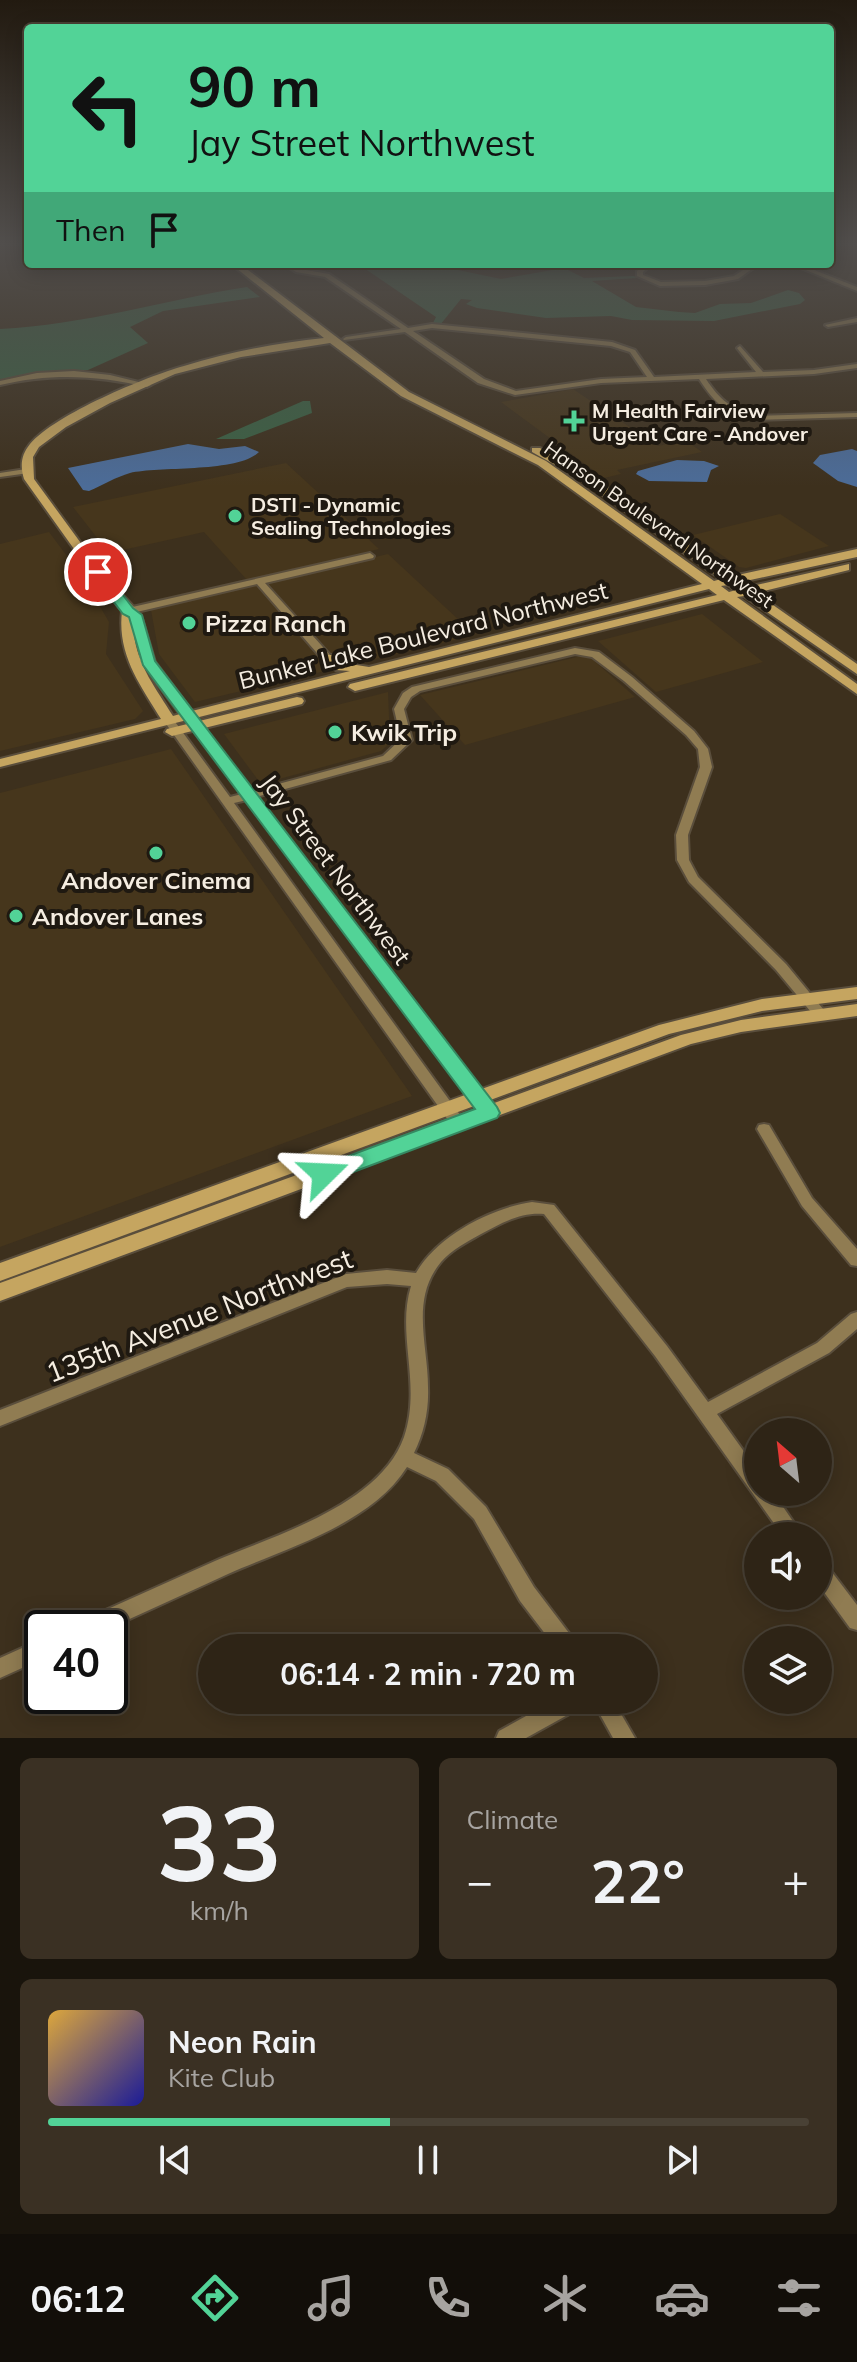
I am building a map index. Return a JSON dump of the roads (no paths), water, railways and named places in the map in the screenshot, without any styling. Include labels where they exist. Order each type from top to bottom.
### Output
[{"type":"main road","name":"Hanson Boulevard Northwest","points":[[311,324],[405,394],[542,463],[857,690]]},
{"type":"main road","name":"Hanson Boulevard Northwest","points":[[314,324],[333,341],[423,394],[570,467],[857,670]]},
{"type":"main road","points":[[26,471],[28,456],[47,434],[75,417],[147,385],[215,364],[333,341]]},
{"type":"main road","name":"Jay Street Northwest","points":[[26,471],[128,611],[135,615],[148,662],[193,721]]},
{"type":"main road","name":"Bunker Lake Boulevard Northwest","points":[[193,721],[443,653],[732,580],[857,553]]},
{"type":"main road","name":"Bunker Lake Boulevard Northwest","points":[[0,763],[172,726],[857,564]]},
{"type":"main road","name":"Jay Street Northwest","points":[[128,611],[127,641],[131,660],[172,726]]},
{"type":"main road","points":[[327,658],[341,667],[358,669],[443,653]]},
{"type":"main road","name":"Bunker Lake Boulevard Northwest","points":[[0,775],[172,726]]},
{"type":"main road","points":[[0,1292],[453,1115],[475,1096],[696,1019],[762,1005],[857,993]]},
{"type":"main road","points":[[0,1272],[453,1115],[490,1113],[687,1039],[741,1026],[857,1010]]},
{"type":"street","points":[[399,324],[481,381],[519,394],[590,382],[814,372],[857,366]]},
{"type":"street","points":[[828,325],[833,324]]},
{"type":"street","points":[[333,341],[406,329],[452,327],[621,346],[633,351],[651,378]]},
{"type":"street","points":[[740,348],[761,374]]},
{"type":"street","points":[[0,383],[38,375],[84,373],[147,385]]},
{"type":"street","points":[[701,376],[724,408],[740,415],[767,418],[857,415]]},
{"type":"street","points":[[0,475],[26,471]]},
{"type":"street","points":[[128,611],[370,556]]},
{"type":"street","points":[[259,581],[327,658]]},
{"type":"street","points":[[226,802],[387,758],[407,740],[399,709],[407,695],[416,689],[575,651],[595,654],[690,733],[703,749],[706,767],[682,835],[683,860],[693,879],[781,967],[821,1015]]},
{"type":"street","name":"Jay Street Northwest","points":[[193,721],[490,1113]]},
{"type":"street","name":"Jay Street Northwest","points":[[172,726],[453,1115]]},
{"type":"street","points":[[764,1129],[807,1202],[857,1260]]},
{"type":"street","points":[[128,1610],[312,1528],[364,1500],[397,1469],[412,1441],[417,1416],[420,1384],[413,1335],[420,1280],[436,1257],[486,1223],[522,1209],[549,1209],[744,1466]]},
{"type":"street","name":"135th Avenue Northwest","points":[[0,1418],[346,1281],[387,1277],[420,1280]]},
{"type":"street","points":[[705,1412],[823,1348],[857,1319]]},
{"type":"street","points":[[404,1457],[442,1475],[480,1513],[527,1594],[557,1634]]},
{"type":"street","points":[[832,1588],[857,1621]]},
{"type":"street","points":[[0,1668],[24,1657]]},
{"type":"street","points":[[506,1738],[550,1714]]},
{"type":"street","points":[[610,1714],[625,1738]]},
{"type":"water","points":[[188,444],[219,449],[245,446],[259,452],[249,459],[217,466],[130,473],[89,491],[83,490],[68,468]]},
{"type":"water","points":[[852,449],[857,451],[857,487],[838,481],[813,463],[820,455]]},
{"type":"water","points":[[677,460],[704,461],[719,466],[711,470],[707,482],[649,481],[636,474],[638,471]]},
{"type":"place","name":"M Health Fairview Urgent Care - Andover","points":[[574,421]]},
{"type":"place","name":"DSTI - Dynamic Sealing Technologies","points":[[235,516]]},
{"type":"place","name":"Pizza Ranch","points":[[189,623]]},
{"type":"place","name":"Kwik Trip","points":[[335,732]]},
{"type":"place","name":"Andover Cinema","points":[[156,853]]},
{"type":"place","name":"Andover Lanes","points":[[16,916]]}]
